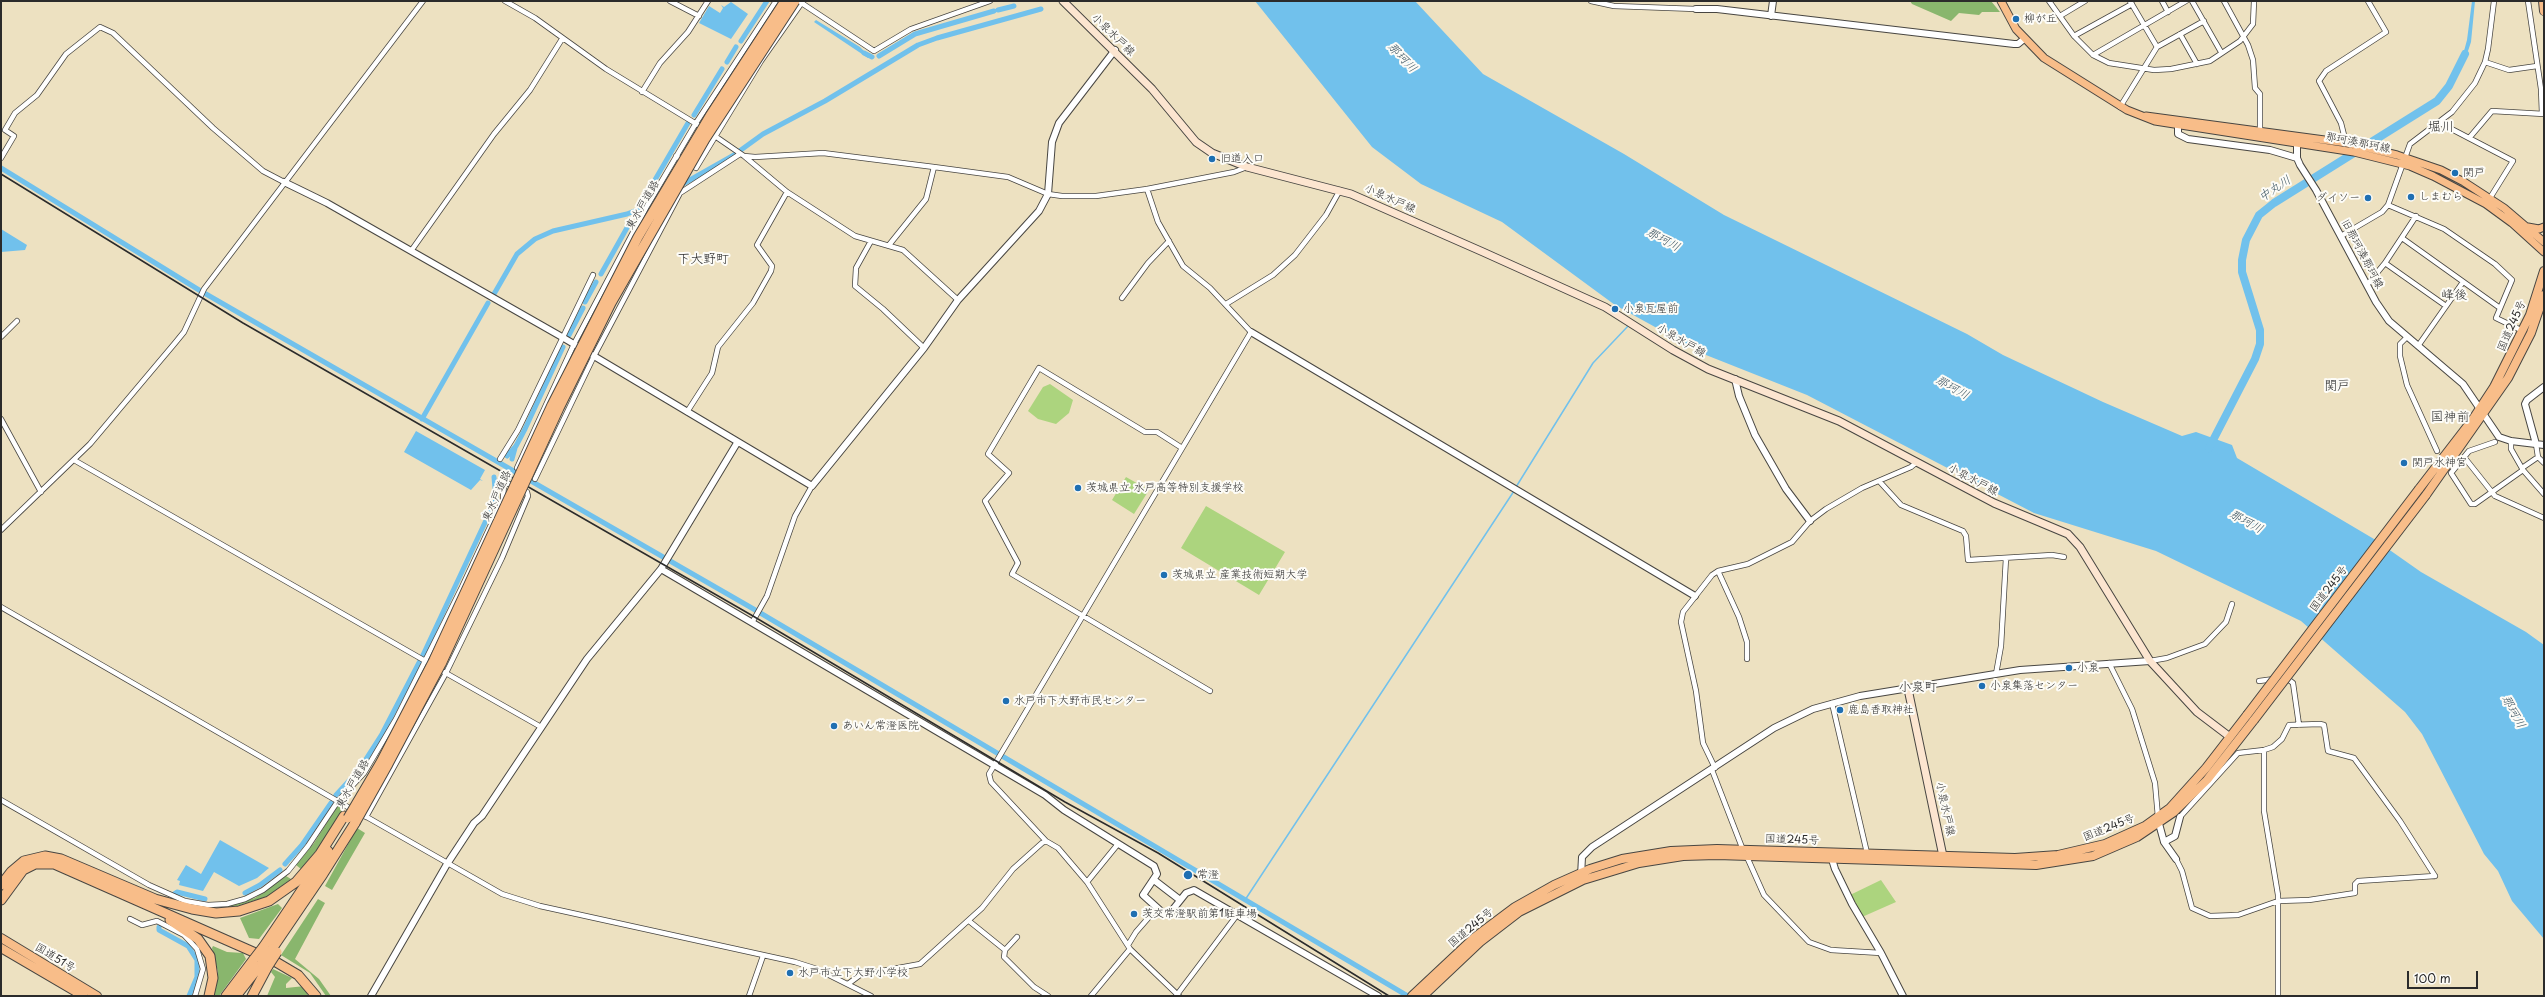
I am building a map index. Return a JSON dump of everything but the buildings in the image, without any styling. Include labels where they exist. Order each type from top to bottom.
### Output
[{"type":"highway","name":"東水戸道路","points":[[236,996],[324,878],[349,819],[434,660],[552,405],[604,299],[698,134],[785,1]]},
{"type":"highway","points":[[2543,1],[2544,11]]},
{"type":"highway","name":"東水戸道路","points":[[271,949],[441,664],[559,408],[615,296],[705,139],[800,2]]},
{"type":"highway","name":"国道245号","points":[[2158,821],[2193,784],[2419,489],[2482,412],[2523,330],[2544,271]]},
{"type":"highway","name":"国道245号","points":[[1831,856],[1866,853],[2022,865],[2062,862],[2107,851],[2158,821],[2207,780],[2426,495],[2522,352],[2544,295]]},
{"type":"highway","points":[[1,885],[11,872],[24,861],[45,856],[61,859],[155,899],[192,909],[216,912],[239,911],[269,901],[288,889],[306,872],[349,819]]},
{"type":"highway","name":"国道245号","points":[[1412,996],[1496,920],[1541,891],[1581,876],[1671,858],[1699,855],[1745,853],[1944,859]]},
{"type":"highway","points":[[1,900],[22,870],[35,864],[49,863],[116,890],[161,912],[181,919],[288,969],[308,984],[316,996]]},
{"type":"highway","name":"国道245号","points":[[1423,996],[1500,925],[1581,876]]},
{"type":"highway","points":[[155,899],[165,907],[297,969],[308,976],[321,996]]},
{"type":"highway","points":[[161,912],[195,936],[206,948],[214,972],[209,996]]},
{"type":"highway","name":"国道51号","points":[[1,938],[97,996]]},
{"type":"highway","name":"国道51号","points":[[1,948],[83,996]]},
{"type":"highway","points":[[252,996],[261,962],[271,949]]},
{"type":"highway","name":"東水戸道路","points":[[226,996],[261,962]]},
{"type":"main road","name":"小泉水戸線","points":[[1063,1],[1115,50],[1152,89],[1196,142],[1218,156],[1247,167],[1340,190],[1597,303],[1688,358],[1735,379],[1839,421],[1994,503],[2072,537],[2150,660],[2197,712],[2230,737]]},
{"type":"main road","name":"那珂湊那珂線","points":[[2001,1],[2024,38],[2055,66],[2120,107],[2154,121],[2404,160],[2441,170],[2490,198],[2544,242]]},
{"type":"main road","name":"那珂湊那珂線","points":[[2143,116],[2157,115],[2344,143],[2381,150],[2404,160],[2486,204],[2512,223],[2544,252]]},
{"type":"main road","points":[[2526,226],[2539,229],[2544,227]]},
{"type":"main road","name":"小泉水戸線","points":[[1908,689],[1944,859]]},
{"type":"street","points":[[1,530],[74,460],[184,332],[202,292],[284,182],[423,1]]},
{"type":"street","points":[[505,1],[535,18],[642,92],[696,123],[739,154],[787,192],[855,236],[889,245],[911,256],[958,300]]},
{"type":"street","points":[[670,1],[699,16]]},
{"type":"street","points":[[642,92],[660,63],[688,32],[708,1]]},
{"type":"street","points":[[517,468],[574,344],[641,218],[696,123],[776,1]]},
{"type":"street","points":[[676,156],[696,168],[761,61],[800,2],[874,51],[911,29],[990,1]]},
{"type":"street","points":[[1591,1],[1614,6],[1696,9],[1771,16],[2014,44],[2018,44],[2024,38]]},
{"type":"street","points":[[1771,16],[1773,1]]},
{"type":"street","points":[[2049,1],[2074,36],[2093,55],[2109,63],[2144,70],[2164,70],[2210,61],[2244,36],[2253,24],[2254,1]]},
{"type":"street","points":[[2060,16],[2085,1]]},
{"type":"street","points":[[2162,1],[2168,12]]},
{"type":"street","points":[[2093,55],[2186,1]]},
{"type":"street","points":[[2192,1],[2221,52]]},
{"type":"street","points":[[2224,1],[2244,36],[2253,60],[2255,88],[2260,94],[2260,131]]},
{"type":"street","points":[[2344,143],[2341,123],[2319,81],[2326,71],[2386,32],[2368,1]]},
{"type":"street","points":[[2341,236],[2377,217],[2388,205],[2410,144],[2417,137],[2440,122],[2475,82],[2485,62],[2494,1]]},
{"type":"street","points":[[2470,137],[2492,111],[2543,114],[2528,1]]},
{"type":"street","points":[[2074,36],[2131,2],[2157,47]]},
{"type":"street","points":[[2120,107],[2157,47],[2204,21]]},
{"type":"street","points":[[1,158],[14,136],[5,130],[15,113],[37,95],[66,54],[100,27],[114,33],[213,128],[262,171],[327,203],[562,337],[737,443],[812,486]]},
{"type":"street","points":[[2180,34],[2197,64]]},
{"type":"street","points":[[411,251],[494,134],[530,90],[562,38]]},
{"type":"street","points":[[753,622],[759,613],[786,538],[812,486],[924,348],[958,300],[1039,211],[1048,194],[1052,142],[1058,123],[1115,50]]},
{"type":"street","points":[[2485,62],[2509,70],[2537,66]]},
{"type":"street","points":[[2440,122],[2470,137],[2512,162],[2490,198]]},
{"type":"street","points":[[2178,125],[2178,134],[2188,139],[2270,150],[2297,158],[2297,143]]},
{"type":"street","points":[[535,479],[594,356],[680,193],[739,154],[823,153],[934,167],[1008,177],[1048,194],[1062,196],[1096,196],[1147,189],[1234,172],[1247,167]]},
{"type":"street","name":"旧那珂湊那珂線","points":[[2297,158],[2316,190],[2384,316],[2407,337],[2454,374],[2496,434],[2511,441]]},
{"type":"street","points":[[889,245],[926,199],[934,167]]},
{"type":"street","points":[[1147,189],[1158,222],[1183,266],[1197,275],[1226,304],[1250,332],[1695,596]]},
{"type":"street","points":[[1226,304],[1273,275],[1295,255],[1326,215],[1340,190]]},
{"type":"street","points":[[687,412],[712,372],[718,347],[753,302],[772,271],[772,266],[756,245],[787,192]]},
{"type":"street","points":[[2388,205],[2416,216],[2462,240],[2512,280],[2496,318],[2523,330]]},
{"type":"street","points":[[2367,285],[2385,263],[2416,216]]},
{"type":"street","points":[[641,218],[661,227]]},
{"type":"street","points":[[2402,238],[2500,308]]},
{"type":"street","points":[[870,241],[856,268],[855,286],[884,309],[924,348]]},
{"type":"street","points":[[1122,298],[1148,263],[1169,241]]},
{"type":"street","points":[[2385,263],[2446,306]]},
{"type":"street","points":[[500,459],[518,430],[593,275]]},
{"type":"street","points":[[2418,346],[2463,282]]},
{"type":"street","points":[[1,337],[17,321]]},
{"type":"street","points":[[1237,915],[1176,994],[1129,947],[1087,882],[1064,854],[1046,841],[988,779],[994,765],[1250,332]]},
{"type":"street","points":[[2407,337],[2400,344],[2400,356],[2407,385],[2437,451]]},
{"type":"street","points":[[1182,448],[1156,432],[1145,432],[1039,368],[988,454],[1009,473],[985,501],[1018,563],[1012,574],[1210,691]]},
{"type":"street","points":[[1735,379],[1739,396],[1755,435],[1786,489],[1810,521]]},
{"type":"street","points":[[2544,387],[2527,400],[2525,404],[2538,457],[2544,463]]},
{"type":"street","points":[[1,419],[41,492]]},
{"type":"street","points":[[2544,445],[2511,441],[2511,449],[2523,469],[2544,494]]},
{"type":"street","points":[[2495,442],[2475,448],[2464,456],[2451,476],[2471,504],[2475,504],[2491,493],[2538,457]]},
{"type":"street","points":[[371,996],[447,864],[587,659],[662,569],[737,443]]},
{"type":"street","points":[[2464,456],[2491,493],[2544,518]]},
{"type":"street","points":[[74,460],[541,727]]},
{"type":"street","points":[[1881,953],[1831,950],[1809,942],[1764,895],[1745,853],[1703,743],[1697,697],[1681,622],[1682,612],[1718,571],[1748,564],[1792,542],[1810,521],[1862,488],[1880,482],[1916,462]]},
{"type":"street","points":[[1880,482],[1901,506],[1963,532],[1966,536],[1968,560],[2052,555],[2064,557]]},
{"type":"street","points":[[1,800],[160,891],[185,901],[208,905],[236,902],[271,884],[288,871],[308,846],[338,801],[364,773],[396,720],[423,659],[500,505],[504,483],[511,483],[527,492],[528,496],[502,558],[446,673],[366,817]]},
{"type":"street","points":[[1996,674],[2001,646],[2006,558]]},
{"type":"street","points":[[662,569],[994,765],[1154,866],[1157,874],[1143,895],[1156,908],[1164,913],[1170,913],[1186,893],[1194,890],[1378,996]]},
{"type":"street","points":[[1718,571],[1739,617],[1747,642],[1747,659]]},
{"type":"street","points":[[1581,876],[1582,856],[1592,847],[1774,728],[1832,702],[1996,674],[2043,668],[2167,658],[2206,644],[2226,622],[2232,604]]},
{"type":"street","points":[[1,607],[447,864],[502,894],[540,906],[763,956],[775,956],[817,969],[871,996]]},
{"type":"street","points":[[2109,663],[2132,709],[2155,784],[2158,821],[2164,842],[2176,859],[2182,871],[2192,908],[2204,915],[2238,915],[2278,901],[2309,900],[2355,893],[2355,884],[2358,881],[2435,876],[2400,821],[2354,758],[2328,751],[2324,725],[2288,725],[2282,739],[2264,750],[2243,751],[2234,756],[2180,817],[2175,836],[2164,842]]},
{"type":"street","points":[[2258,681],[2284,677],[2290,679],[2300,725]]},
{"type":"street","points":[[1832,702],[1866,853]]},
{"type":"street","points":[[2264,750],[2264,811],[2278,901],[2278,996]]},
{"type":"street","points":[[848,984],[860,975],[920,964],[969,921],[1013,869],[1046,841]]},
{"type":"street","points":[[1087,882],[1118,844]]},
{"type":"street","points":[[1831,856],[1852,904],[1881,953],[1903,996]]},
{"type":"street","points":[[1154,880],[1180,900]]},
{"type":"street","points":[[1091,996],[1129,947],[1136,932],[1156,908]]},
{"type":"street","points":[[130,919],[142,924],[157,921],[184,935],[197,948],[203,970],[195,996]]},
{"type":"street","points":[[969,921],[1005,950]]},
{"type":"street","points":[[1017,937],[1005,950],[1004,957],[1034,987],[1048,996]]},
{"type":"street","points":[[749,996],[763,956]]},
{"type":"green space","points":[[1910,1],[1991,1],[2000,12],[1982,12],[1979,15],[1959,13],[1951,21],[1912,4]]},
{"type":"green space","points":[[1050,384],[1073,400],[1069,413],[1056,424],[1038,419],[1028,411],[1043,387]]},
{"type":"green space","points":[[1126,477],[1149,490],[1134,514],[1112,500]]},
{"type":"green space","points":[[1206,506],[1285,552],[1259,595],[1181,548]]},
{"type":"green space","points":[[338,805],[344,808],[319,847],[301,869],[296,865],[314,843]]},
{"type":"green space","points":[[357,828],[365,833],[332,890],[325,886]]},
{"type":"green space","points":[[286,876],[291,879],[268,896],[237,906],[222,908],[255,898]]},
{"type":"green space","points":[[1881,880],[1896,902],[1862,917],[1850,895]]},
{"type":"green space","points":[[318,899],[325,903],[295,959],[319,979],[331,996],[326,996],[310,973],[281,955]]},
{"type":"green space","points":[[278,904],[282,908],[259,939],[249,938],[240,918]]},
{"type":"green space","points":[[213,946],[227,952],[243,953],[246,959],[219,996],[213,996],[216,988],[218,972],[212,948]]},
{"type":"green space","points":[[273,969],[292,978],[286,984],[286,988],[305,986],[308,996],[267,996],[275,977],[271,972]]},
{"type":"water","name":"那珂川","points":[[1255,1],[1415,1],[1483,74],[1624,154],[1724,215],[1967,334],[2003,355],[2103,402],[2182,436],[2196,432],[2232,445],[2237,458],[2374,539],[2421,572],[2526,632],[2544,645],[2544,939],[2512,901],[2498,871],[2484,854],[2422,734],[2405,712],[2301,621],[2156,551],[2034,513],[1807,395],[1706,355],[1615,305],[1502,222],[1421,184],[1372,147]]},
{"type":"water","points":[[2472,1],[2475,1],[2471,42],[2464,63],[2461,62],[2467,40]]},
{"type":"water","points":[[731,2],[748,14],[731,39],[699,23],[709,6],[720,13],[723,8],[721,5],[724,7]]},
{"type":"water","points":[[816,20],[860,47],[869,56],[868,58],[814,22]]},
{"type":"water","points":[[1,229],[27,245],[25,250],[1,252]]},
{"type":"water","points":[[416,431],[485,470],[480,479],[483,481],[480,480],[471,490],[404,452]]},
{"type":"water","points":[[220,840],[269,868],[257,878],[239,886],[214,872],[203,891],[179,885],[180,881],[177,880],[186,865],[201,874]]},
{"type":"waterway","points":[[741,41],[767,1]]},
{"type":"waterway","points":[[998,10],[1014,6]]},
{"type":"waterway","points":[[681,185],[734,155],[763,134],[825,101],[918,45],[937,38],[1041,9]]},
{"type":"waterway","points":[[879,56],[915,34],[994,11]]},
{"type":"waterway","points":[[727,62],[736,47]]},
{"type":"waterway","points":[[864,53],[872,57]]},
{"type":"waterway","name":"中丸川","points":[[2209,448],[2255,359],[2260,344],[2260,330],[2242,272],[2242,260],[2246,240],[2259,215],[2274,203],[2437,101],[2449,86],[2465,54]]},
{"type":"waterway","points":[[694,115],[722,69]]},
{"type":"waterway","points":[[645,197],[688,123]]},
{"type":"waterway","points":[[1,168],[199,290],[757,611],[1406,995]]},
{"type":"waterway","points":[[494,294],[517,254],[535,239],[553,231],[627,214],[642,208]]},
{"type":"waterway","points":[[601,274],[628,226]]},
{"type":"waterway","points":[[585,302],[596,282]]},
{"type":"waterway","points":[[422,419],[488,303]]},
{"type":"waterway","points":[[569,335],[583,308]]},
{"type":"waterway","points":[[1516,487],[1593,363],[1629,325]]},
{"type":"waterway","points":[[507,456],[516,446],[525,429],[563,347]]},
{"type":"waterway","points":[[512,459],[515,448]]},
{"type":"waterway","points":[[336,795],[359,770],[382,734],[423,655],[496,499],[494,477]]},
{"type":"waterway","points":[[1245,900],[1514,491]]},
{"type":"waterway","points":[[285,864],[302,845],[331,803]]},
{"type":"waterway","points":[[245,893],[260,885],[280,870]]},
{"type":"waterway","points":[[174,894],[177,892],[205,899]]},
{"type":"waterway","points":[[159,927],[159,930],[188,946],[197,960],[197,977],[189,996]]},
{"type":"railway","points":[[1,174],[243,323],[753,616],[1065,802],[1158,853],[1389,996]]},
{"type":"place","name":"柳が丘","points":[[2016,19]]},
{"type":"place","name":"旧道入口","points":[[1212,159]]},
{"type":"place","name":"関戸","points":[[2455,173]]},
{"type":"place","name":"しまむら","points":[[2411,197]]},
{"type":"place","name":"ダイソー","points":[[2368,198]]},
{"type":"place","name":"小泉瓦屋前","points":[[1615,309]]},
{"type":"place","name":"関戸水神宮","points":[[2404,463]]},
{"type":"place","name":"茨城県立 水戸高等特別支援学校","points":[[1078,488]]},
{"type":"place","name":"茨城県立 産業技術短期大学","points":[[1164,575]]},
{"type":"place","name":"小泉","points":[[2069,668]]},
{"type":"place","name":"小泉集落センター","points":[[1982,686]]},
{"type":"place","name":"水戸市下大野市民センター","points":[[1006,701]]},
{"type":"place","name":"鹿島香取神社","points":[[1840,710]]},
{"type":"place","name":"あいん常澄医院","points":[[834,726]]},
{"type":"place","name":"常澄","points":[[1188,875]]},
{"type":"place","name":"茨交常澄駅前第1駐車場","points":[[1134,914]]},
{"type":"place","name":"水戸市立下大野小学校","points":[[790,973]]},
{"type":"district","name":"堀川","points":[[2441,127]]},
{"type":"district","name":"下大野町","points":[[703,259]]},
{"type":"district","name":"峰後","points":[[2454,295]]},
{"type":"district","name":"関戸","points":[[2337,386]]},
{"type":"district","name":"国神前","points":[[2450,417]]},
{"type":"district","name":"小泉町","points":[[1918,687]]}]
